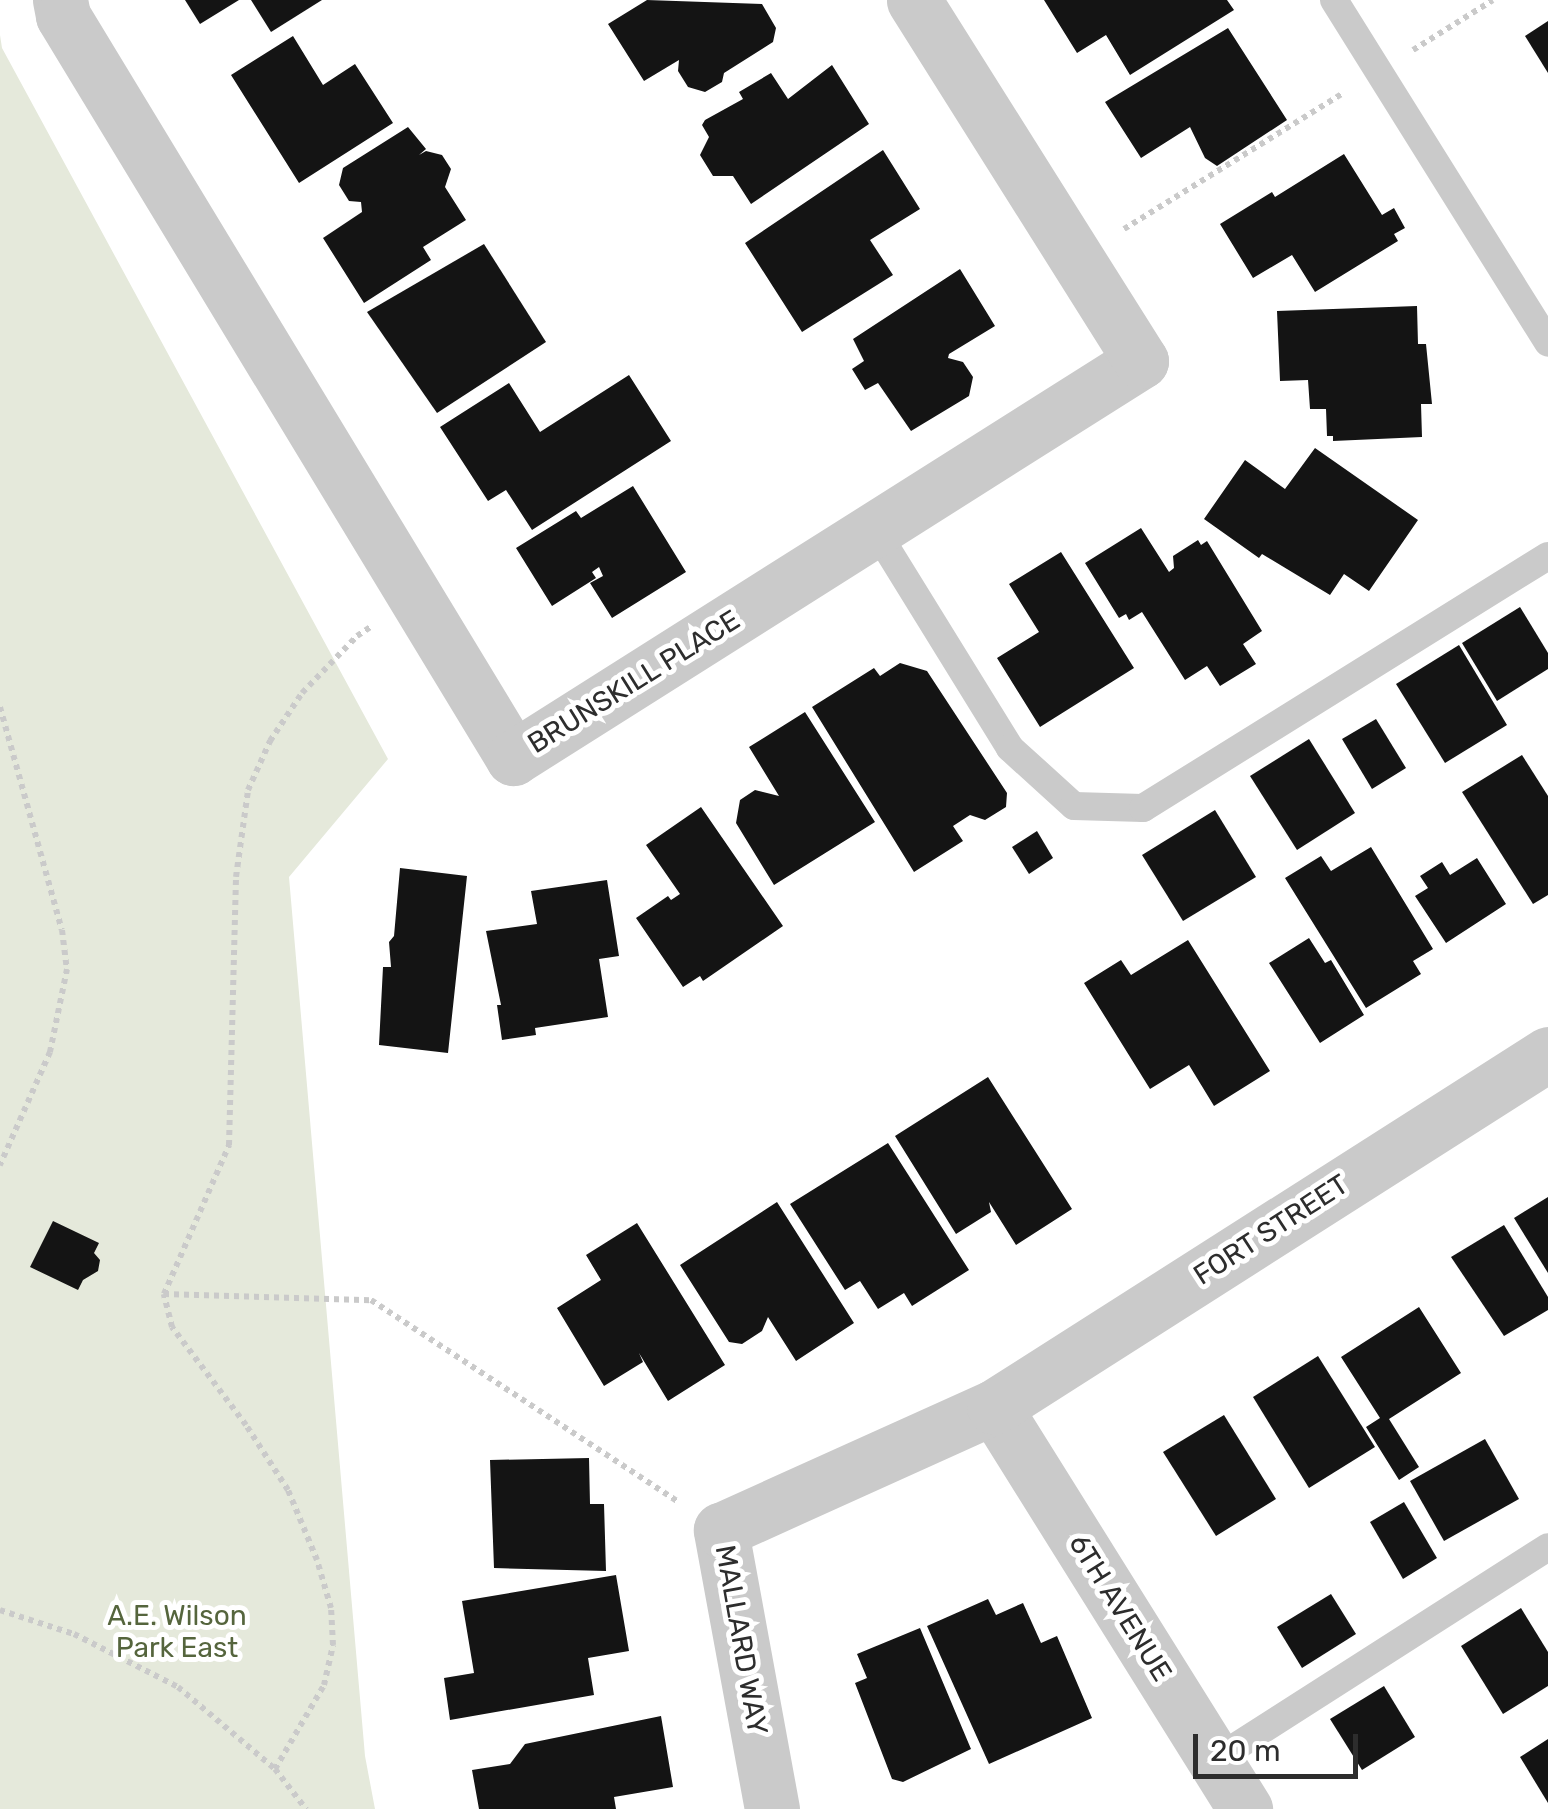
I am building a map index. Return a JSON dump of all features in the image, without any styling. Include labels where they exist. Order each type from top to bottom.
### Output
[{"type":"street","name":"BRUNSKILL PLACE","points":[[60,0],[63,16],[513,758],[1141,361],[914,0]]},
{"type":"street","name":"FORT STREET","points":[[994,1407],[1548,1054]]},
{"type":"street","name":"MALLARD WAY","points":[[772,1809],[721,1530],[994,1407]]},
{"type":"street","name":"6TH AVENUE","points":[[994,1407],[1245,1809]]},
{"type":"lane","points":[[1334,0],[1548,344]]},
{"type":"lane","points":[[876,531],[1010,748],[1074,806],[1143,808],[1548,556]]},
{"type":"lane","points":[[1215,1760],[1548,1547]]},
{"type":"path","points":[[1078,258],[1493,0]]},
{"type":"path","points":[[275,1769],[324,1686],[333,1645],[331,1608],[288,1490],[246,1425],[172,1327],[164,1294],[229,1145],[236,876],[248,790],[270,741],[302,693],[356,636],[414,598]]},
{"type":"path","points":[[0,707],[62,930],[67,968],[50,1052],[0,1166]]},
{"type":"path","points":[[164,1294],[371,1300],[721,1530]]},
{"type":"path","points":[[0,1610],[74,1634],[178,1687],[275,1769],[306,1809]]},
{"type":"green space","name":"A.E. Wilson Park East","points":[[0,35],[2,48],[388,759],[289,877],[365,1756],[375,1809],[0,1809]]},
{"type":"building","points":[[185,0],[239,0],[200,24]]},
{"type":"building","points":[[251,0],[322,0],[271,32]]},
{"type":"building","points":[[647,0],[762,4],[776,28],[773,42],[724,73],[722,82],[705,92],[688,87],[678,71],[679,60],[644,81],[608,24]]},
{"type":"building","points":[[1044,0],[1227,0],[1234,10],[1130,75],[1106,35],[1077,53]]},
{"type":"building","points":[[1548,21],[1548,73],[1525,36]]},
{"type":"building","points":[[1228,28],[1287,120],[1217,166],[1205,158],[1190,127],[1141,158],[1105,102]]},
{"type":"building","points":[[293,36],[323,85],[355,64],[393,123],[299,183],[231,75]]},
{"type":"building","points":[[832,65],[869,124],[751,204],[733,176],[713,176],[700,155],[709,137],[702,125],[705,120],[743,99],[739,92],[771,73],[788,99]]},
{"type":"building","points":[[408,127],[426,149],[419,155],[426,151],[442,155],[451,169],[445,187],[466,220],[423,247],[431,260],[364,303],[323,238],[362,212],[361,202],[349,201],[339,185],[343,168]]},
{"type":"building","points":[[883,150],[920,209],[870,240],[893,275],[802,332],[745,243]]},
{"type":"building","points":[[1344,154],[1382,215],[1394,208],[1405,228],[1394,234],[1398,241],[1315,292],[1292,255],[1253,278],[1220,224],[1272,192],[1275,197]]},
{"type":"building","points":[[484,244],[546,342],[437,413],[367,312]]},
{"type":"building","points":[[960,269],[995,326],[949,354],[948,358],[963,362],[973,377],[969,396],[911,431],[878,383],[865,390],[852,369],[864,361],[853,339]]},
{"type":"building","points":[[1417,306],[1418,344],[1426,344],[1432,404],[1421,404],[1422,437],[1333,441],[1333,436],[1327,436],[1326,409],[1310,409],[1308,380],[1280,381],[1277,311]]},
{"type":"building","points":[[629,375],[671,441],[532,530],[506,490],[488,501],[440,427],[509,383],[540,432]]},
{"type":"building","points":[[1315,448],[1418,520],[1369,591],[1344,574],[1330,595],[1262,554],[1259,558],[1204,519],[1245,460],[1285,489]]},
{"type":"building","points":[[633,486],[686,572],[612,618],[590,583],[603,576],[599,567],[592,572],[596,578],[552,606],[516,548],[576,511],[581,518]]},
{"type":"building","points":[[1141,528],[1169,572],[1174,568],[1173,556],[1198,540],[1201,545],[1207,541],[1262,631],[1243,644],[1256,664],[1220,686],[1207,666],[1185,680],[1142,612],[1129,620],[1126,614],[1119,618],[1085,563]]},
{"type":"building","points":[[1061,552],[1134,668],[1040,727],[997,658],[1039,632],[1009,584]]},
{"type":"building","points":[[1520,607],[1548,653],[1548,669],[1497,701],[1462,643]]},
{"type":"building","points":[[1459,645],[1507,725],[1445,763],[1396,684]]},
{"type":"building","points":[[900,663],[927,671],[1007,793],[1006,807],[985,820],[970,815],[953,826],[963,841],[914,872],[812,707],[874,668],[880,676]]},
{"type":"building","points":[[805,712],[875,822],[774,885],[736,823],[740,800],[755,790],[779,796],[749,747]]},
{"type":"building","points":[[1376,719],[1406,768],[1372,789],[1342,739]]},
{"type":"building","points":[[1309,739],[1355,813],[1297,850],[1250,776]]},
{"type":"building","points":[[1522,755],[1548,796],[1548,895],[1533,904],[1462,792]]},
{"type":"building","points":[[701,807],[783,926],[703,981],[700,976],[683,987],[636,918],[668,896],[671,900],[680,894],[646,845]]},
{"type":"building","points":[[1215,810],[1256,877],[1183,921],[1142,855]]},
{"type":"building","points":[[1037,831],[1053,858],[1029,874],[1012,847]]},
{"type":"building","points":[[1371,847],[1433,949],[1413,961],[1421,974],[1366,1008],[1285,878],[1321,856],[1331,871]]},
{"type":"building","points":[[1477,858],[1506,904],[1446,943],[1415,896],[1428,888],[1420,876],[1442,862],[1450,875]]},
{"type":"building","points":[[400,868],[467,876],[448,1053],[379,1045],[383,967],[391,967],[389,942],[394,936]]},
{"type":"building","points":[[607,880],[619,956],[599,959],[608,1017],[535,1028],[536,1035],[502,1040],[497,1005],[501,1005],[486,931],[537,924],[531,891]]},
{"type":"building","points":[[1309,938],[1325,963],[1331,960],[1364,1015],[1320,1043],[1269,963]]},
{"type":"building","points":[[1188,940],[1270,1071],[1214,1106],[1189,1065],[1150,1089],[1084,983],[1121,960],[1131,975]]},
{"type":"building","points":[[988,1077],[1072,1209],[1016,1245],[989,1202],[991,1212],[956,1234],[895,1136]]},
{"type":"building","points":[[888,1143],[969,1270],[912,1306],[904,1293],[878,1309],[860,1281],[845,1290],[790,1204]]},
{"type":"building","points":[[1548,1197],[1548,1273],[1514,1218]]},
{"type":"building","points":[[777,1202],[854,1323],[796,1361],[768,1317],[762,1331],[742,1344],[729,1342],[680,1265]]},
{"type":"building","points":[[53,1221],[99,1243],[94,1253],[100,1260],[98,1271],[83,1280],[78,1290],[30,1267]]},
{"type":"building","points":[[637,1223],[725,1365],[668,1401],[639,1353],[643,1362],[604,1386],[557,1308],[601,1280],[586,1255]]},
{"type":"building","points":[[1504,1225],[1548,1297],[1548,1310],[1504,1336],[1451,1257]]},
{"type":"building","points":[[1419,1307],[1461,1373],[1389,1419],[1419,1467],[1399,1480],[1366,1427],[1380,1418],[1341,1357]]},
{"type":"building","points":[[1318,1356],[1375,1447],[1309,1488],[1253,1397]]},
{"type":"building","points":[[1224,1415],[1276,1499],[1216,1536],[1163,1452]]},
{"type":"building","points":[[1485,1439],[1519,1499],[1444,1541],[1410,1481]]},
{"type":"building","points":[[589,1458],[590,1504],[604,1504],[606,1571],[494,1568],[490,1460]]},
{"type":"building","points":[[1404,1502],[1437,1558],[1403,1579],[1370,1522]]},
{"type":"building","points":[[616,1575],[629,1651],[588,1658],[594,1695],[450,1720],[444,1678],[474,1673],[462,1601]]},
{"type":"building","points":[[1331,1594],[1356,1634],[1302,1668],[1277,1627]]},
{"type":"building","points":[[988,1599],[996,1615],[1023,1603],[1041,1643],[1057,1636],[1092,1718],[989,1764],[927,1626]]},
{"type":"building","points":[[1521,1608],[1548,1652],[1548,1686],[1503,1714],[1461,1646]]},
{"type":"building","points":[[920,1628],[971,1749],[903,1782],[892,1779],[855,1683],[867,1678],[857,1654]]},
{"type":"building","points":[[1384,1686],[1415,1737],[1362,1770],[1330,1719]]},
{"type":"building","points":[[661,1716],[673,1787],[614,1797],[616,1809],[479,1809],[472,1770],[510,1764],[525,1744]]},
{"type":"building","points":[[1548,1739],[1548,1803],[1520,1757]]}]
